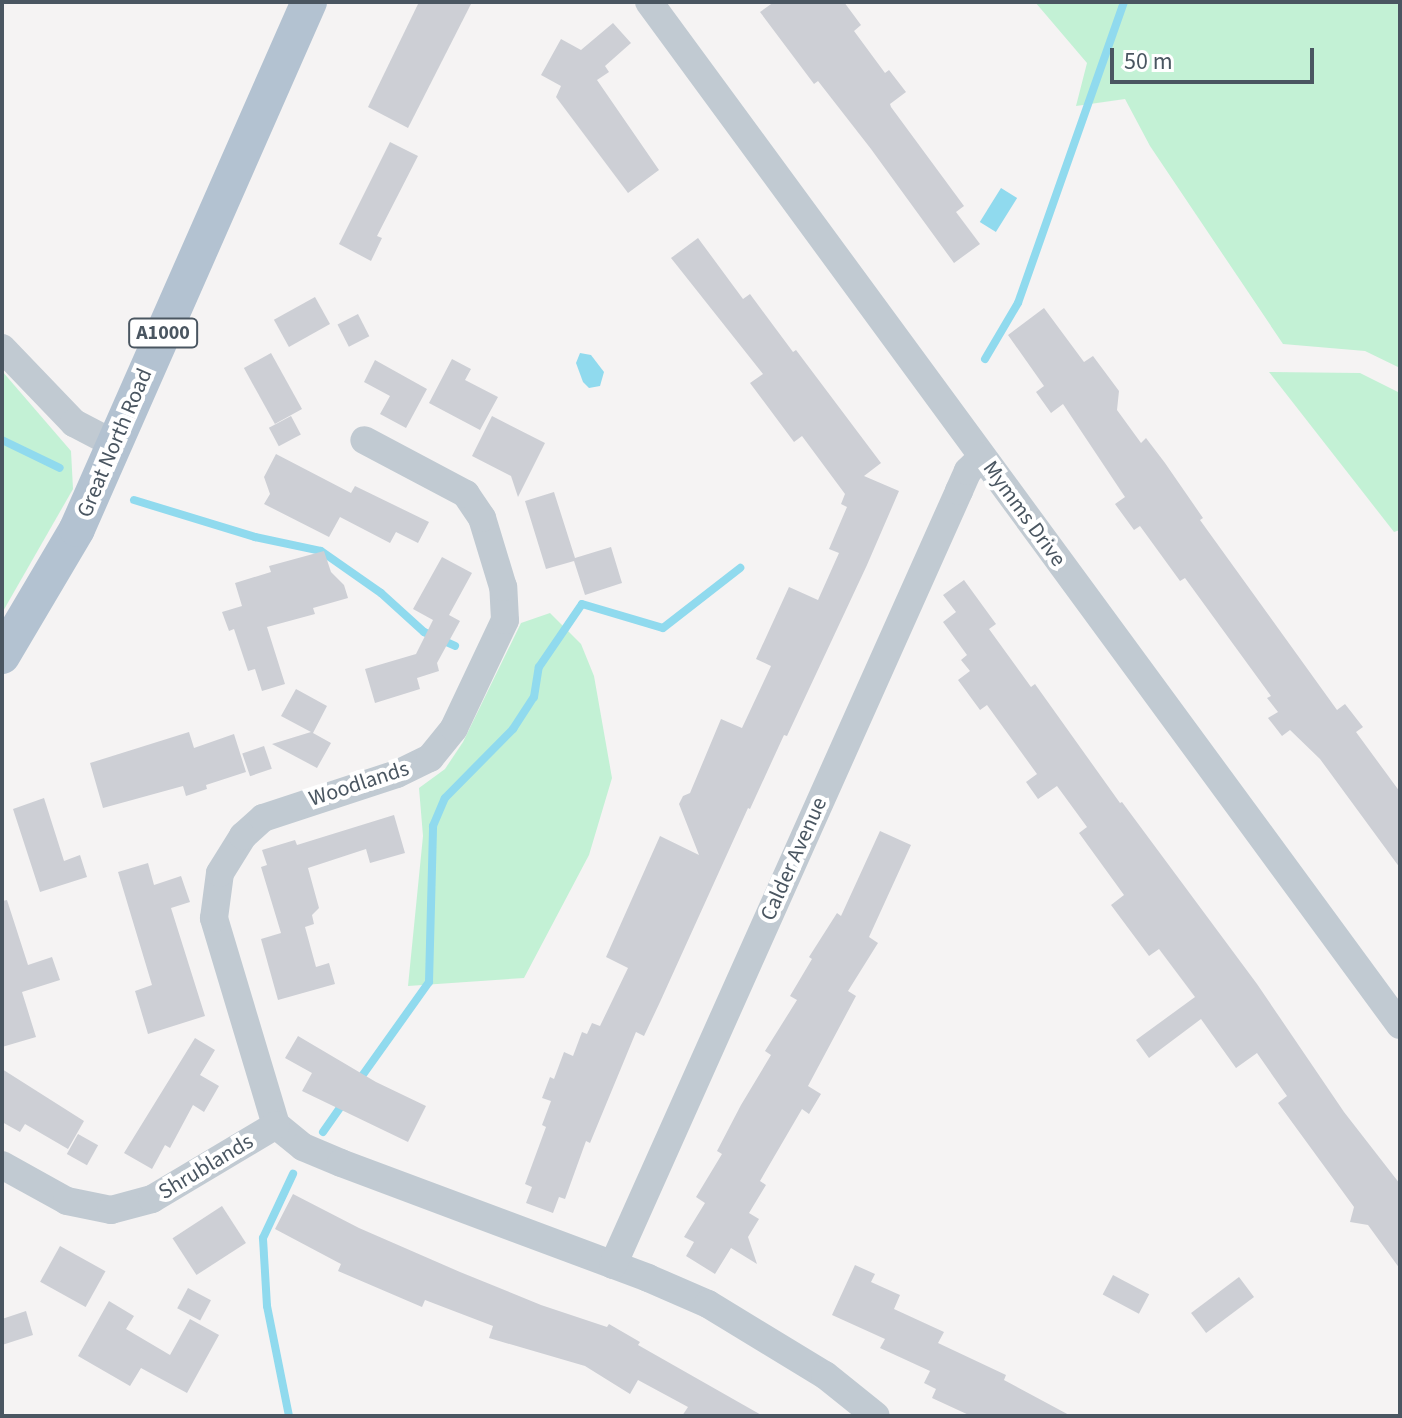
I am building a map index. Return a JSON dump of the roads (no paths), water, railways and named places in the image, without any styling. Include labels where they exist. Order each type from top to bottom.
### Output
[{"type":"main road","name":"Great North Road","points":[[2,656],[77,529],[309,2]]},
{"type":"street","name":"Mymms Drive","points":[[649,2],[1400,1025]]},
{"type":"street","points":[[2,348],[74,423],[116,445]]},
{"type":"street","name":"Woodlands","points":[[276,1125],[214,918],[220,873],[243,836],[263,818],[397,774],[430,758],[454,728],[500,639],[505,620],[503,587],[482,518],[466,494],[364,440]]},
{"type":"street","name":"Calder Avenue","points":[[613,1265],[968,471],[982,457]]},
{"type":"street","points":[[276,1125],[303,1147],[341,1163],[708,1304],[825,1375],[876,1416]]},
{"type":"street","name":"Shrublands","points":[[2,1165],[67,1201],[111,1210],[152,1199],[276,1125]]},
{"type":"water","points":[[1001,188],[1017,198],[996,232],[980,222]]},
{"type":"water","points":[[580,353],[591,355],[604,372],[600,386],[589,388],[583,382],[576,363]]},
{"type":"waterway","points":[[985,359],[1018,303],[1124,2]]},
{"type":"waterway","points":[[2,440],[60,468]]},
{"type":"waterway","points":[[134,500],[255,537],[321,551],[381,593],[424,632],[455,646]]},
{"type":"waterway","points":[[357,1083],[429,982],[433,826],[445,798],[513,729],[534,697],[539,667],[582,604],[663,628],[740,568]]},
{"type":"waterway","points":[[323,1132],[345,1101]]},
{"type":"waterway","points":[[289,1416],[267,1306],[263,1238],[293,1174]]}]
